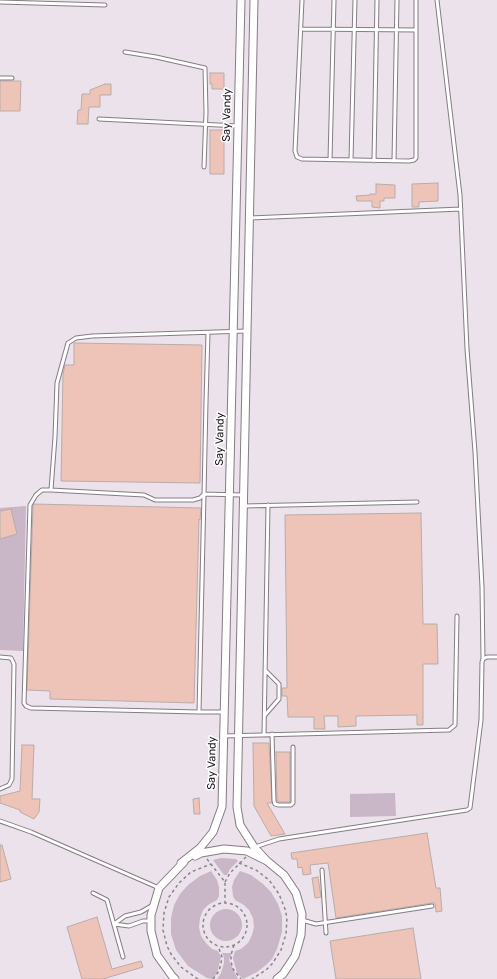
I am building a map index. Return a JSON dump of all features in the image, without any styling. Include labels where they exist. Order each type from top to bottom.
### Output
[{"type":"street","name":"Say Vandy","points":[[181,864],[200,848],[213,832],[222,807],[241,0]]},
{"type":"street","points":[[250,850],[240,825],[237,807],[254,0]]},
{"type":"street","points":[[175,979],[157,955],[151,931],[153,905],[159,888],[181,864],[202,853],[224,849],[250,850],[268,861],[284,875],[296,893],[302,914],[301,935],[295,956],[278,979]]},
{"type":"lane","points":[[302,0],[295,151],[297,157],[302,159],[394,161],[409,161],[416,158],[416,0]]},
{"type":"lane","points":[[330,160],[334,0]]},
{"type":"lane","points":[[351,160],[356,0]]},
{"type":"lane","points":[[374,160],[377,0]]},
{"type":"lane","points":[[394,161],[397,0]]},
{"type":"lane","points":[[250,850],[279,839],[467,810],[470,808],[481,720],[483,659],[482,587],[475,452],[467,349],[461,209],[437,0]]},
{"type":"lane","points":[[0,2],[105,5]]},
{"type":"lane","points":[[301,29],[416,30]]},
{"type":"lane","points":[[125,52],[205,68],[204,167]]},
{"type":"lane","points":[[0,78],[12,78]]},
{"type":"lane","points":[[99,119],[238,126]]},
{"type":"lane","points":[[250,218],[461,209]]},
{"type":"lane","points":[[51,490],[57,383],[68,343],[76,338],[92,336],[247,331]]},
{"type":"lane","points":[[199,712],[208,333]]},
{"type":"lane","points":[[224,712],[31,708],[24,703],[30,505],[36,494],[42,490],[144,495],[156,500],[193,500],[200,498],[204,494],[244,495]]},
{"type":"lane","points":[[244,506],[417,502]]},
{"type":"lane","points":[[264,735],[268,505]]},
{"type":"lane","points":[[223,736],[449,730],[455,725],[457,616]]},
{"type":"lane","points":[[483,659],[497,656]]},
{"type":"lane","points":[[0,657],[11,658],[14,664],[12,779],[9,785],[0,789]]},
{"type":"lane","points":[[264,715],[279,699],[279,684],[265,670]]},
{"type":"lane","points":[[272,734],[274,801],[275,804],[278,805],[291,805],[293,802],[293,747]]},
{"type":"lane","points":[[0,821],[31,832],[159,888]]},
{"type":"lane","points":[[322,870],[326,933]]},
{"type":"lane","points":[[94,893],[107,900],[123,957]]},
{"type":"lane","points":[[114,924],[125,916],[141,912],[153,905]]},
{"type":"lane","points":[[302,920],[316,924],[432,906]]},
{"type":"lane","points":[[114,924],[129,926],[143,921],[151,921]]},
{"type":"path","points":[[225,903],[225,882],[230,873],[250,850]]},
{"type":"path","points":[[202,853],[225,882]]},
{"type":"path","points":[[239,863],[256,870],[275,887],[283,901],[287,918],[286,934],[279,954],[266,970],[252,979]]},
{"type":"path","points":[[198,979],[181,967],[171,954],[165,938],[164,917],[169,897],[178,883],[191,872],[211,864]]},
{"type":"path","points":[[225,903],[233,905],[243,912],[247,929],[242,939],[234,945],[226,947],[217,945],[206,935],[203,927],[204,921],[207,913],[216,905],[225,903]]},
{"type":"path","points":[[213,979],[219,971],[222,957],[217,945]]},
{"type":"path","points":[[234,945],[230,955],[231,962],[233,969],[241,979]]},
{"type":"shaded area","points":[[26,506],[23,651],[0,650],[0,508]]},
{"type":"shaded area","points":[[395,793],[396,816],[350,817],[350,794]]},
{"type":"shaded area","points":[[221,858],[236,859],[238,861],[230,869],[227,875],[224,875],[213,860]]},
{"type":"shaded area","points":[[211,871],[217,880],[219,896],[217,900],[203,910],[199,927],[201,936],[206,943],[212,949],[218,951],[221,957],[217,973],[213,979],[207,978],[188,966],[176,950],[171,934],[171,918],[174,905],[180,894],[188,885],[200,876]]},
{"type":"shaded area","points":[[240,871],[251,875],[271,892],[278,904],[282,916],[282,932],[277,949],[272,959],[257,972],[243,979],[237,973],[233,958],[235,951],[241,949],[248,943],[254,927],[253,918],[249,910],[235,900],[233,896],[232,887],[234,880]]},
{"type":"shaded area","points":[[223,909],[229,909],[239,916],[242,925],[241,931],[235,938],[229,941],[223,941],[213,934],[210,928],[210,922],[217,912]]},
{"type":"shaded area","points":[[222,953],[232,953],[229,959],[238,979],[217,979],[221,973],[224,963]]},
{"type":"building","points":[[210,73],[224,73],[224,89],[212,89],[212,84],[210,84]]},
{"type":"building","points":[[0,81],[21,81],[20,111],[0,111]]},
{"type":"building","points":[[105,84],[111,84],[111,95],[100,95],[100,107],[89,107],[88,124],[77,124],[78,110],[81,110],[82,94],[90,94],[90,90]]},
{"type":"building","points":[[210,130],[224,130],[224,174],[210,174]]},
{"type":"building","points":[[438,183],[438,201],[419,202],[419,207],[412,207],[412,184]]},
{"type":"building","points":[[376,184],[395,185],[395,198],[384,198],[384,201],[380,201],[380,208],[372,207],[372,201],[357,201],[356,196],[376,194]]},
{"type":"building","points":[[74,343],[202,345],[200,483],[61,481],[63,374],[65,365],[74,365]]},
{"type":"building","points":[[34,504],[201,508],[200,520],[199,519],[194,703],[50,699],[50,691],[27,690]]},
{"type":"building","points":[[11,509],[17,534],[0,539],[0,511]]},
{"type":"building","points":[[421,513],[423,624],[437,624],[438,664],[423,664],[423,725],[417,725],[417,715],[356,716],[356,726],[338,727],[338,716],[324,716],[325,729],[314,729],[314,717],[288,717],[287,696],[282,696],[282,688],[287,688],[285,515]]},
{"type":"building","points":[[253,743],[269,743],[272,803],[267,803],[285,834],[271,836],[254,806]]},
{"type":"building","points":[[22,745],[34,745],[32,799],[40,799],[39,812],[34,819],[20,812],[20,810],[0,803],[0,796],[20,791]]},
{"type":"building","points":[[276,752],[290,752],[290,802],[278,802],[277,800]]},
{"type":"building","points":[[199,798],[200,814],[194,814],[193,799]]},
{"type":"building","points":[[427,833],[436,888],[440,888],[442,911],[436,912],[435,903],[432,903],[336,918],[328,863],[310,865],[311,874],[303,875],[302,867],[298,868],[297,859],[292,859],[291,853]]},
{"type":"building","points":[[0,845],[2,845],[11,879],[0,882]]},
{"type":"building","points":[[318,877],[321,897],[315,898],[312,878]]},
{"type":"building","points":[[97,917],[112,969],[141,961],[143,967],[103,979],[82,979],[67,927]]},
{"type":"building","points":[[413,928],[421,979],[336,979],[330,941]]}]
